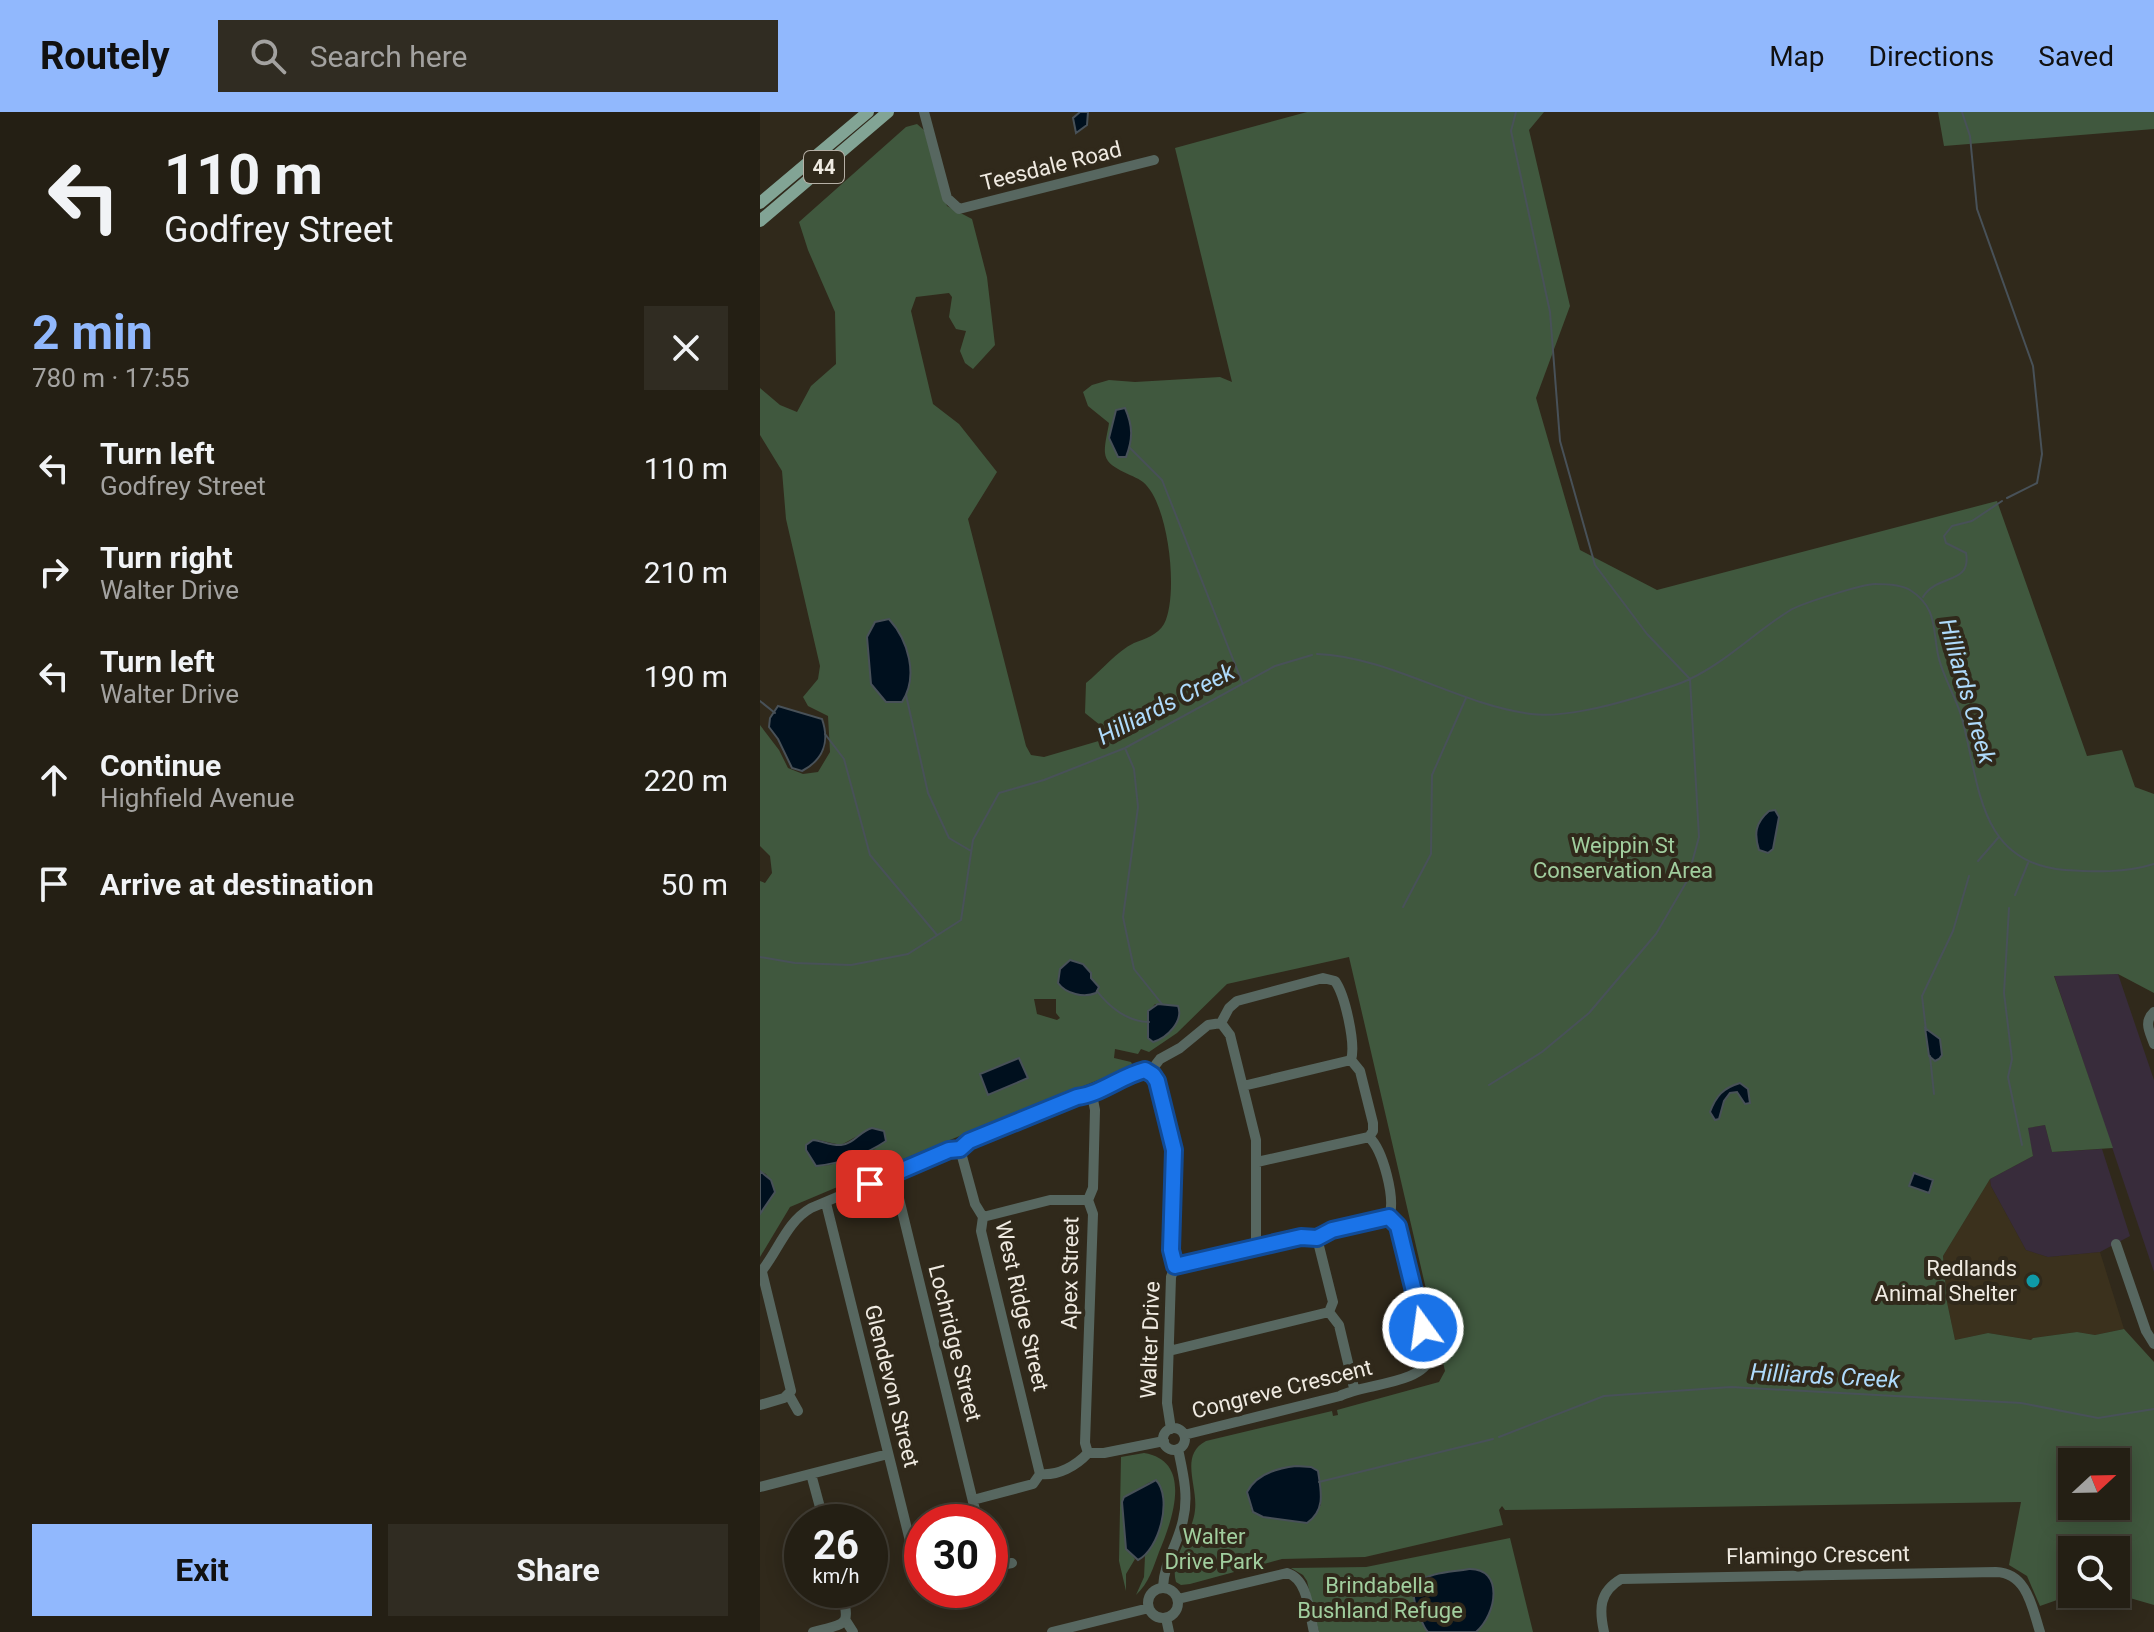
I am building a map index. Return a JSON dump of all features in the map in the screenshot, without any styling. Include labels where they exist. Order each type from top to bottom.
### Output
[{"type":"main road","name":"44","points":[[760,203],[868,112]]},
{"type":"main road","name":"44","points":[[760,221],[888,112]]},
{"type":"street","name":"Teesdale Road","points":[[923,115],[932,136],[947,198],[959,209],[1154,160]]},
{"type":"street","name":"Congreve Crescent","points":[[1150,1072],[1160,1059],[1180,1048],[1208,1025],[1221,1023],[1237,1001],[1328,978],[1339,984],[1354,1047],[1351,1060],[1360,1071],[1373,1123],[1369,1137],[1379,1149],[1392,1198],[1389,1217],[1398,1226],[1430,1361],[1419,1373],[1371,1388],[1354,1388],[1340,1396],[1184,1435]]},
{"type":"street","points":[[2154,1012],[2147,1025],[2154,1044]]},
{"type":"street","points":[[1221,1023],[1230,1035],[1256,1140],[1256,1248]]},
{"type":"street","points":[[1243,1086],[1351,1060]]},
{"type":"street","points":[[798,1411],[789,1395],[789,1380],[761,1272],[800,1214],[924,1160],[960,1149],[969,1141],[1077,1097],[1092,1095],[1104,1086],[1137,1072],[1150,1072]]},
{"type":"street","name":"Walter Drive","points":[[1150,1072],[1157,1081],[1174,1150],[1171,1250],[1175,1266],[1171,1277],[1167,1403],[1171,1429]]},
{"type":"street","name":"Apex Street","points":[[1088,1453],[1085,1443],[1093,1214],[1088,1200],[1094,1183],[1095,1110],[1092,1095]]},
{"type":"street","points":[[1257,1162],[1369,1137]]},
{"type":"street","name":"West Ridge Street","points":[[960,1149],[975,1204],[983,1217],[981,1231],[1040,1474]]},
{"type":"street","name":"Lochridge Street","points":[[893,1174],[974,1504]]},
{"type":"street","points":[[983,1217],[1058,1199],[1088,1200]]},
{"type":"street","name":"Glendevon Street","points":[[826,1203],[904,1517]]},
{"type":"street","points":[[1175,1266],[1301,1237],[1317,1238],[1332,1230],[1389,1217]]},
{"type":"street","points":[[1317,1238],[1333,1302],[1329,1312]]},
{"type":"street","points":[[2116,1244],[2146,1331],[2154,1344]]},
{"type":"street","points":[[1329,1312],[1339,1325],[1354,1388]]},
{"type":"street","points":[[1169,1351],[1329,1312]]},
{"type":"street","points":[[760,1405],[789,1395]]},
{"type":"street","points":[[1171,1429],[1178,1429],[1184,1435],[1185,1443],[1178,1449],[1168,1448],[1164,1441],[1165,1433],[1171,1429]]},
{"type":"street","points":[[973,1500],[1033,1484],[1040,1474],[1055,1474],[1088,1453],[1104,1453],[1164,1441]]},
{"type":"street","points":[[1163,1587],[1163,1572],[1184,1519],[1186,1495],[1178,1449]]},
{"type":"street","points":[[760,1487],[888,1454]]},
{"type":"street","points":[[811,1474],[819,1504]]},
{"type":"street","points":[[1008,1564],[1012,1563]]},
{"type":"street","name":"Flamingo Crescent","points":[[1604,1632],[1601,1600],[1621,1579],[1996,1572],[2012,1575],[2024,1586],[2040,1632]]},
{"type":"street","points":[[1178,1599],[1291,1574],[1301,1583],[1314,1632]]},
{"type":"street","points":[[1163,1587],[1172,1590],[1178,1599],[1175,1613],[1166,1618],[1154,1615],[1149,1608],[1150,1594],[1163,1587]]},
{"type":"street","points":[[845,1608],[846,1621],[853,1632]]},
{"type":"street","points":[[1052,1632],[1149,1608]]},
{"type":"street","points":[[1166,1618],[1169,1632]]},
{"type":"street","points":[[813,1632],[846,1621]]},
{"type":"shaded area","points":[[2118,974],[2154,1080],[2154,1272],[2054,975]]},
{"type":"shaded area","points":[[2045,1125],[2052,1152],[2102,1149],[2130,1236],[2100,1252],[2048,1257],[2026,1250],[1990,1179],[2033,1156],[2027,1128]]},
{"type":"shaded area","points":[[1990,1179],[2026,1250],[2048,1257],[2100,1252],[2124,1329],[2095,1335],[2077,1332],[2031,1340],[1988,1333],[1955,1340],[1947,1302],[1943,1256]]},
{"type":"green space","name":"Weippin St Conservation Area","points":[[1307,112],[1544,112],[1529,130],[1570,306],[1536,398],[1580,550],[1657,590],[1997,501],[2087,756],[2122,750],[2135,787],[2154,794],[2154,993],[2118,974],[2054,976],[2113,1148],[2052,1152],[2045,1125],[2028,1128],[2033,1156],[1990,1179],[1943,1256],[1947,1302],[1955,1340],[1988,1333],[2031,1340],[2077,1332],[2095,1335],[2124,1329],[2154,1362],[2154,1605],[2130,1598],[2130,1536],[2058,1536],[2058,1600],[2040,1606],[2027,1576],[2009,1565],[2021,1502],[1505,1510],[1502,1506],[1499,1510],[1503,1525],[1365,1557],[1282,1559],[1190,1584],[1176,1582],[1178,1555],[1195,1510],[1191,1463],[1198,1447],[1206,1441],[1332,1411],[1333,1416],[1338,1415],[1337,1410],[1439,1382],[1445,1371],[1349,957],[1227,984],[1177,1033],[1149,1052],[1141,1049],[1138,1054],[1115,1049],[1114,1058],[1131,1062],[1133,1066],[790,1207],[760,1257],[760,1214],[775,1192],[766,1174],[760,1171],[760,881],[765,883],[772,873],[770,856],[760,846],[760,725],[788,768],[803,774],[818,772],[830,752],[828,716],[808,706],[803,697],[818,679],[820,666],[786,519],[782,471],[760,435],[760,388],[780,405],[797,412],[811,386],[836,364],[835,312],[799,222],[906,127],[917,124],[924,130],[947,206],[972,219],[987,277],[995,345],[973,369],[965,363],[960,351],[966,331],[956,329],[949,317],[952,297],[949,293],[916,297],[911,311],[933,404],[959,424],[997,472],[968,519],[1026,746],[1031,755],[1044,757],[1102,740],[1109,743],[1100,725],[1085,713],[1086,683],[1121,651],[1161,628],[1171,593],[1169,550],[1152,493],[1143,482],[1115,467],[1107,459],[1105,446],[1109,423],[1088,406],[1083,392],[1092,385],[1109,380],[1135,382],[1220,377],[1232,382],[1175,148]],"holes":[[[1034,999],[1056,999],[1056,1013],[1060,1018],[1057,1020],[1037,1014]],[[1155,1004],[1178,1007],[1179,1012],[1175,1024],[1161,1039],[1148,1038],[1148,1013]],[[872,1128],[884,1131],[875,1149],[830,1165],[816,1166],[818,1140],[841,1145]],[[1296,1466],[1318,1472],[1321,1505],[1307,1523],[1263,1517],[1252,1512],[1247,1492],[1269,1473]]]},
{"type":"green space","points":[[1938,112],[2154,112],[2154,129],[1944,146]]},
{"type":"green space","points":[[1144,1453],[1160,1458],[1169,1467],[1175,1494],[1169,1525],[1153,1569],[1136,1595],[1144,1577],[1145,1556],[1159,1530],[1163,1503],[1161,1488],[1150,1482],[1132,1493],[1122,1509],[1127,1541],[1135,1559],[1126,1574],[1126,1591],[1119,1561],[1121,1457]]},
{"type":"green space","name":"Brindabella Bushland Refuge","points":[[1510,1538],[1533,1632],[1476,1632],[1488,1614],[1491,1599],[1488,1578],[1476,1569],[1419,1580],[1415,1603],[1428,1632],[1319,1632],[1307,1581],[1291,1568],[1366,1567]]},
{"type":"water","points":[[1080,112],[1088,112],[1087,125],[1076,133],[1073,118]]},
{"type":"water","points":[[1125,408],[1131,438],[1126,457],[1118,457],[1109,438],[1116,410]]},
{"type":"water","points":[[889,619],[901,637],[909,659],[910,681],[902,702],[886,702],[871,684],[867,637],[875,622]]},
{"type":"water","points":[[778,706],[822,719],[825,735],[823,750],[802,771],[792,768],[769,727],[770,718]]},
{"type":"water","points":[[1775,810],[1779,817],[1773,849],[1768,853],[1759,850],[1757,829],[1764,815]]},
{"type":"water","points":[[1070,960],[1083,964],[1091,973],[1091,978],[1099,987],[1096,993],[1076,994],[1058,983],[1060,969]]},
{"type":"water","points":[[1158,1004],[1178,1006],[1179,1017],[1169,1033],[1153,1042],[1148,1038],[1148,1011]]},
{"type":"water","points":[[1925,1028],[1940,1039],[1942,1055],[1935,1061],[1929,1056]]},
{"type":"water","points":[[1019,1058],[1028,1078],[988,1095],[980,1074]]},
{"type":"water","points":[[1740,1083],[1748,1089],[1750,1103],[1745,1104],[1737,1092],[1730,1093],[1724,1101],[1719,1119],[1715,1120],[1710,1112],[1718,1097],[1729,1087]]},
{"type":"water","points":[[872,1128],[884,1131],[886,1141],[852,1158],[816,1166],[806,1150],[806,1145],[813,1140],[846,1144]]},
{"type":"water","points":[[760,1171],[771,1180],[775,1192],[760,1214]]},
{"type":"water","points":[[1914,1173],[1933,1180],[1929,1193],[1909,1186]]},
{"type":"water","points":[[1296,1466],[1318,1471],[1321,1500],[1313,1518],[1307,1523],[1263,1517],[1253,1512],[1247,1492],[1251,1486],[1268,1473]]},
{"type":"water","points":[[1156,1480],[1163,1499],[1161,1523],[1152,1546],[1138,1560],[1126,1549],[1122,1502],[1124,1497]]},
{"type":"water","points":[[1469,1569],[1488,1576],[1492,1584],[1492,1604],[1483,1624],[1476,1632],[1428,1632],[1417,1609],[1415,1587],[1420,1581],[1437,1574]]},
{"type":"waterway","points":[[1489,1085],[1542,1052],[1589,1013],[1656,934],[1687,881],[1699,837],[1690,679],[1647,634],[1595,565],[1560,441],[1550,312],[1511,131],[1516,112]]},
{"type":"waterway","points":[[1962,112],[1970,136],[1977,209],[2033,366],[2042,454],[2037,483],[2007,498]]},
{"type":"waterway","points":[[1130,448],[1162,480],[1242,682]]},
{"type":"waterway","points":[[1923,597],[1936,585],[1964,570],[1966,553],[1946,543],[1944,536],[1952,526],[1972,521],[2002,501]]},
{"type":"waterway","name":"Hilliards Creek","points":[[1317,654],[1371,663],[1504,709],[1543,715],[1570,713],[1626,700],[1690,679],[1789,611],[1805,604],[1868,585],[1903,587],[1919,597],[1930,613],[1939,659],[1961,715],[1979,791],[1998,835],[2014,852],[2036,864],[2065,870],[2121,870],[2154,864]]},
{"type":"waterway","name":"Hilliards Creek","points":[[760,957],[795,963],[851,965],[908,954],[961,920],[973,840],[999,793],[1044,780],[1125,748],[1275,666],[1312,655]]},
{"type":"waterway","points":[[906,695],[928,793],[949,838],[971,851]]},
{"type":"waterway","points":[[1403,907],[1431,854],[1432,775],[1466,698]]},
{"type":"waterway","points":[[760,701],[775,713]]},
{"type":"waterway","points":[[825,734],[844,759],[870,855],[937,935]]},
{"type":"waterway","points":[[1125,748],[1134,769],[1138,807],[1123,917],[1134,969],[1162,1004]]},
{"type":"waterway","points":[[1978,861],[1998,838]]},
{"type":"waterway","points":[[2015,895],[2028,863]]},
{"type":"waterway","points":[[1926,1030],[1922,996],[1953,931],[1969,876]]},
{"type":"waterway","points":[[2009,908],[2004,993],[2012,1059],[2008,1077],[2022,1145]]},
{"type":"waterway","points":[[1097,991],[1120,1012],[1149,1022]]},
{"type":"waterway","points":[[1930,1056],[1934,1094]]},
{"type":"waterway","name":"Hilliards Creek","points":[[1499,1437],[1604,1396],[1731,1387],[2021,1403],[2098,1418],[2154,1409]]},
{"type":"waterway","name":"Hilliards Creek","points":[[1319,1482],[1493,1439]]},
{"type":"place","name":"Redlands Animal Shelter","points":[[2033,1281]]},
{"type":"route","points":[[870,1184],[949,1150],[960,1149],[969,1141],[1077,1097],[1092,1095],[1104,1086],[1145,1070],[1157,1081],[1174,1150],[1171,1250],[1175,1266],[1301,1237],[1317,1238],[1332,1230],[1389,1217],[1398,1226],[1423,1328]]},
{"type":"park label","name":"Walter Drive Park","points":[[1214,1548]]}]
